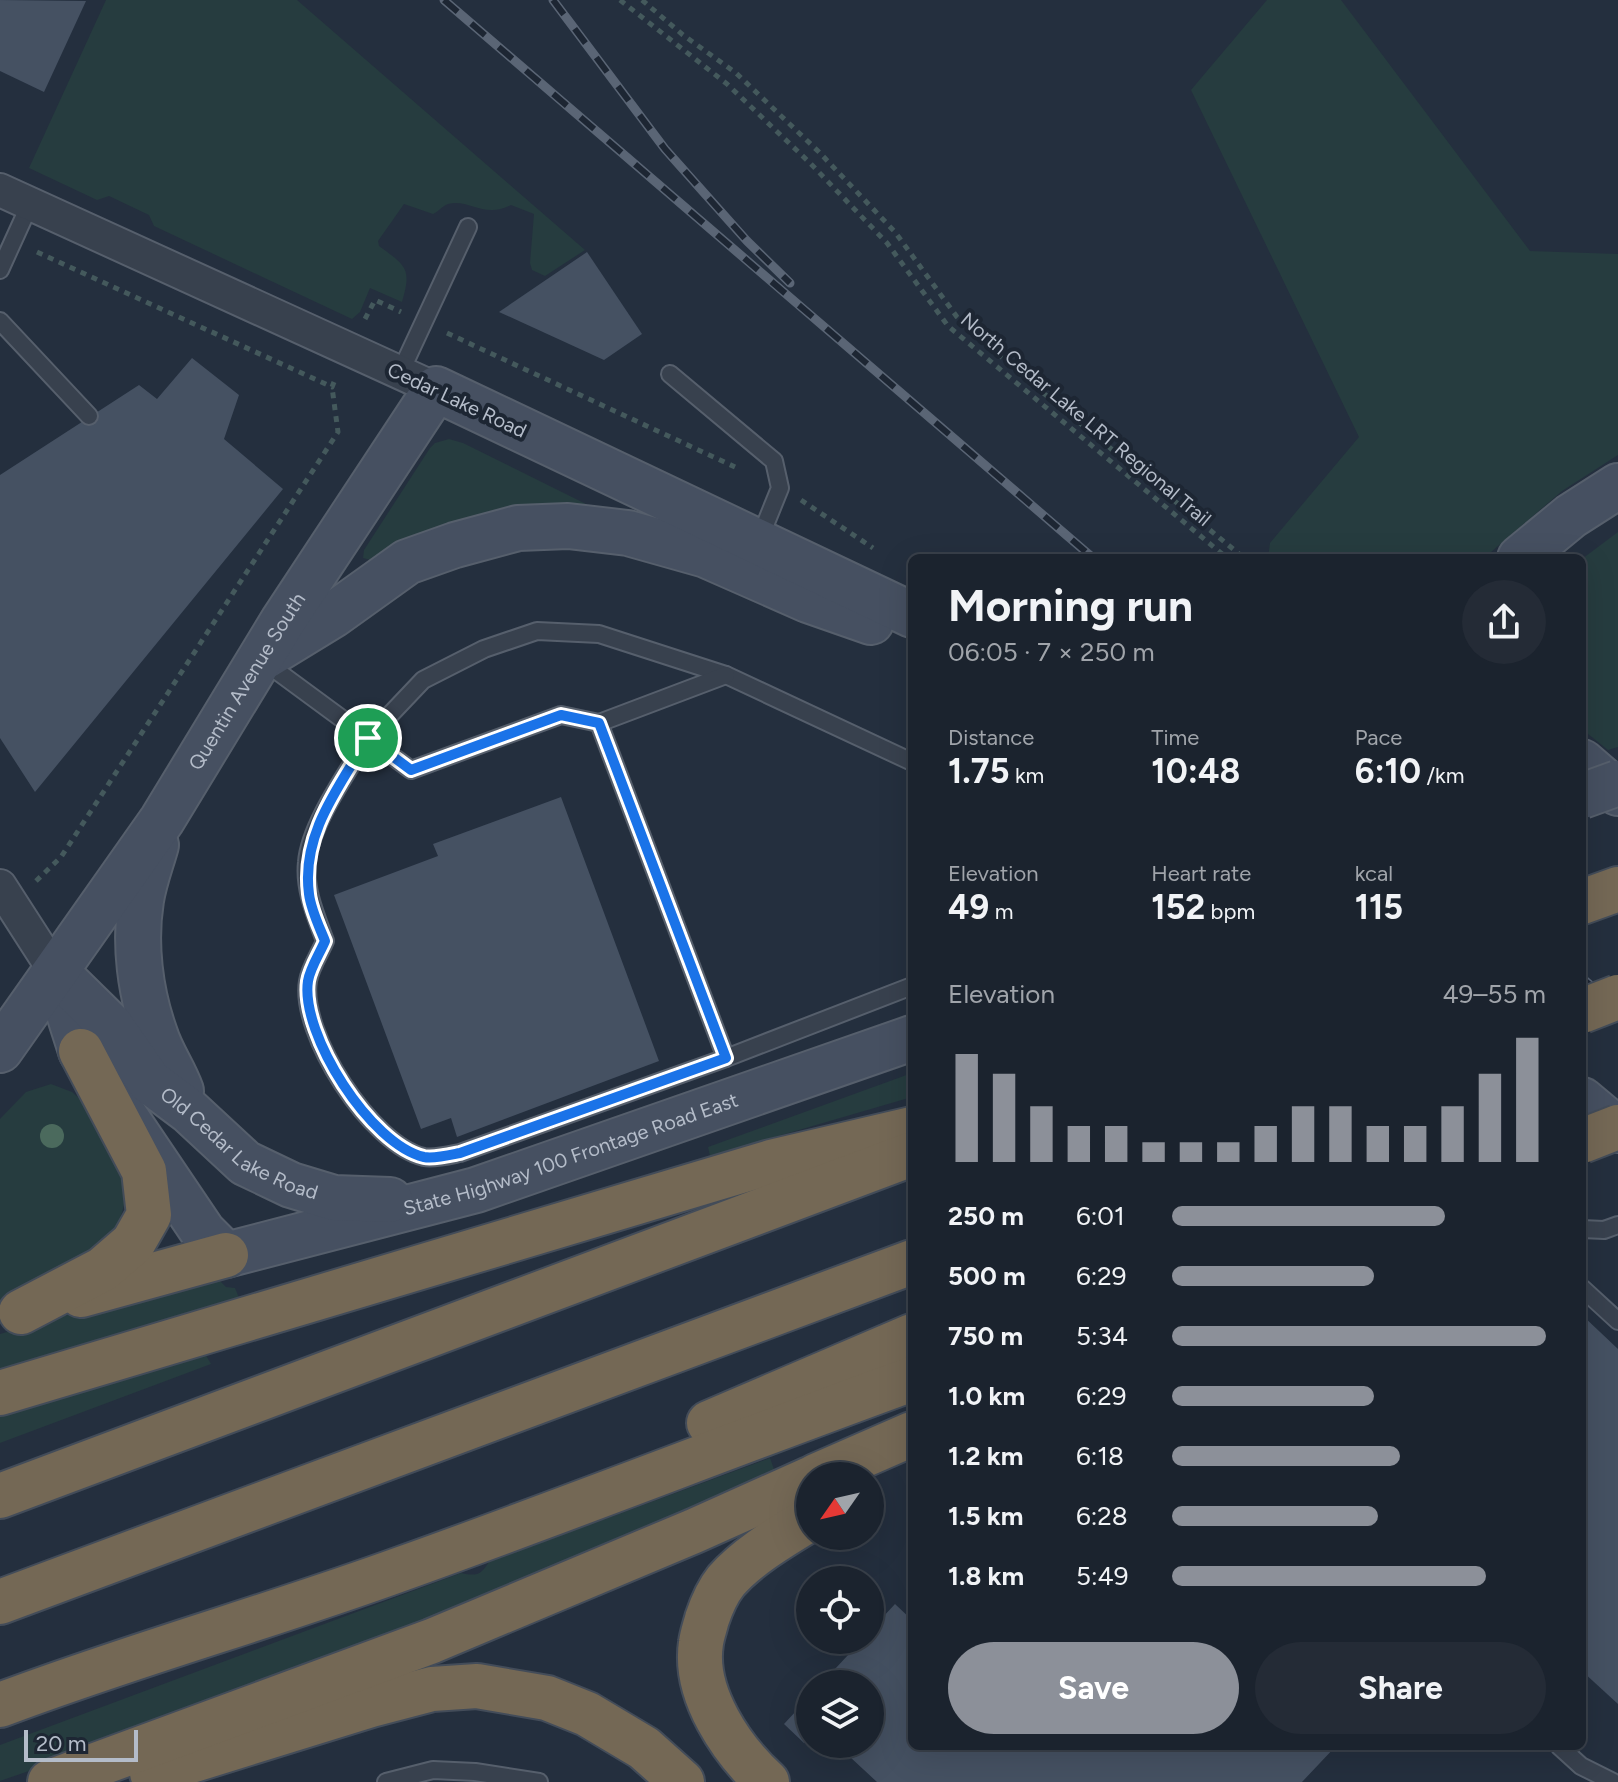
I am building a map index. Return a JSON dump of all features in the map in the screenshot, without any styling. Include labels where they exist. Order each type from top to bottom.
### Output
[{"type":"highway","points":[[1586,901],[1618,889]]},
{"type":"highway","points":[[1586,1009],[1618,997]]},
{"type":"highway","points":[[10,1314],[103,1269],[133,1243],[149,1215],[144,1171],[81,1051]]},
{"type":"highway","points":[[1586,1140],[1618,1129]]},
{"type":"highway","points":[[0,1393],[771,1162],[908,1130]]},
{"type":"highway","points":[[0,1496],[908,1156]]},
{"type":"highway","points":[[10,1314],[226,1255]]},
{"type":"highway","points":[[0,1602],[908,1263]]},
{"type":"highway","points":[[148,1652],[272,1597],[731,1414],[908,1338]]},
{"type":"highway","points":[[0,1705],[148,1652],[400,1570],[908,1380]]},
{"type":"highway","points":[[848,1462],[908,1436]]},
{"type":"highway","points":[[884,1473],[908,1458]]},
{"type":"highway","points":[[50,1782],[432,1641],[680,1538],[796,1485]]},
{"type":"highway","points":[[767,1782],[724,1732],[702,1671],[700,1644],[709,1611],[724,1583],[751,1557],[796,1528]]},
{"type":"highway","points":[[123,1782],[371,1705],[432,1689],[477,1686],[547,1698],[587,1714],[644,1748],[682,1782]]},
{"type":"street","name":"Cedar Lake Road","points":[[0,190],[418,381],[908,613]]},
{"type":"street","name":"Quentin Avenue South","points":[[56,973],[162,820],[283,621],[418,381]]},
{"type":"street","points":[[1525,554],[1571,516],[1618,486]]},
{"type":"street","points":[[260,659],[333,615],[407,562],[518,528],[556,527],[628,533],[706,555],[808,600],[908,634]]},
{"type":"street","points":[[1586,765],[1618,793]]},
{"type":"street","points":[[1586,795],[1618,783]]},
{"type":"street","points":[[162,820],[141,900],[138,957],[155,1037],[172,1068],[189,1111]]},
{"type":"street","name":"Old Cedar Lake Road","points":[[6,895],[56,973],[111,1026],[149,1081],[189,1111],[245,1163],[291,1185],[334,1198],[393,1200],[476,1190]]},
{"type":"street","points":[[0,1050],[56,973]]},
{"type":"street","name":"Old Cedar Lake Road","points":[[56,973],[81,1051],[203,1232],[226,1255]]},
{"type":"street","name":"State Highway 100 Frontage Road East","points":[[226,1255],[476,1190],[908,1039]]},
{"type":"street","points":[[1586,1103],[1618,1129]]},
{"type":"lane","points":[[0,270],[30,204]]},
{"type":"lane","points":[[418,381],[423,323],[468,227]]},
{"type":"lane","points":[[0,321],[89,416]]},
{"type":"lane","points":[[670,374],[774,461],[780,488],[759,541]]},
{"type":"lane","points":[[908,760],[726,675],[599,634],[537,631],[484,649],[423,680],[368,738],[321,817],[307,861],[309,897],[325,941],[308,981],[311,1015],[332,1066],[358,1109],[399,1146],[425,1158],[460,1153],[726,1058],[908,988]]},
{"type":"lane","points":[[260,659],[411,770],[561,715],[599,723],[726,675]]},
{"type":"lane","points":[[599,723],[726,1058]]},
{"type":"lane","points":[[1586,1229],[1604,1230],[1618,1225]]},
{"type":"lane","points":[[1586,1292],[1618,1321]]},
{"type":"lane","points":[[1563,1750],[1581,1766],[1613,1782]]},
{"type":"lane","points":[[386,1782],[433,1770],[539,1782]]},
{"type":"path","name":"North Cedar Lake LRT Regional Trail","points":[[620,0],[727,84],[810,163],[887,243],[948,326],[1222,554]]},
{"type":"path","points":[[642,0],[683,35],[736,73],[819,152],[895,232],[957,317],[1025,378],[1239,554]]},
{"type":"path","points":[[13,241],[332,387]]},
{"type":"path","points":[[362,325],[375,300],[780,488],[877,550]]},
{"type":"path","points":[[6,895],[61,857],[338,432],[332,387],[337,377]]},
{"type":"green space","points":[[106,0],[297,0],[585,250],[545,276],[532,270],[530,263],[534,214],[511,205],[493,210],[455,203],[433,214],[404,204],[378,241],[379,246],[404,269],[406,282],[402,302],[370,288],[360,312],[352,319],[154,226],[149,215],[109,196],[97,200],[29,168]]},
{"type":"green space","points":[[1267,0],[1341,0],[1530,251],[1618,254],[1618,455],[1562,491],[1489,554],[1269,554],[1270,543],[1359,437],[1191,90]]},
{"type":"green space","points":[[449,439],[588,505],[409,541],[371,560],[363,558],[364,550],[430,448]]},
{"type":"green space","points":[[1618,532],[1618,747],[1608,750],[1586,732],[1586,556]]},
{"type":"green space","points":[[908,1074],[908,1098],[710,1156],[708,1147]]},
{"type":"green space","points":[[51,1084],[72,1092],[81,1100],[113,1146],[126,1184],[123,1208],[115,1230],[100,1247],[56,1275],[0,1303],[0,1119],[26,1092]]},
{"type":"green space","points":[[213,1274],[226,1287],[235,1288],[239,1298],[0,1370],[0,1334]]},
{"type":"green space","points":[[203,1350],[211,1364],[0,1443],[0,1411]]},
{"type":"green space","points":[[770,1458],[776,1475],[626,1545],[0,1781],[0,1745],[461,1573],[477,1574],[489,1562]]},
{"type":"building","points":[[0,0],[86,1],[44,92],[0,71]]},
{"type":"building","points":[[587,252],[642,334],[604,360],[499,312]]},
{"type":"building","points":[[192,358],[239,395],[224,439],[283,489],[35,792],[0,738],[0,475],[139,385],[157,399]]},
{"type":"building","points":[[561,797],[659,1061],[457,1137],[451,1118],[421,1129],[334,895],[438,856],[433,844]]},
{"type":"building","points":[[1586,1319],[1618,1349],[1618,1704],[1586,1675]]},
{"type":"building","points":[[895,1604],[908,1616],[908,1750],[1332,1750],[1302,1782],[877,1782],[851,1758],[884,1758],[884,1670],[834,1670],[849,1654],[884,1654],[884,1616]]},
{"type":"building","points":[[796,1711],[796,1735],[784,1724]]},
{"type":"railway","points":[[444,0],[1088,554]]},
{"type":"railway","points":[[553,0],[665,149],[747,241],[790,283]]},
{"type":"railway","points":[[1586,981],[1618,1009]]},
{"type":"route","points":[[561,715],[599,723],[726,1058],[460,1153],[425,1158],[399,1146],[358,1109],[332,1066],[311,1015],[308,981],[325,941],[309,897],[307,861],[321,817],[368,738],[411,770],[561,715]]}]
